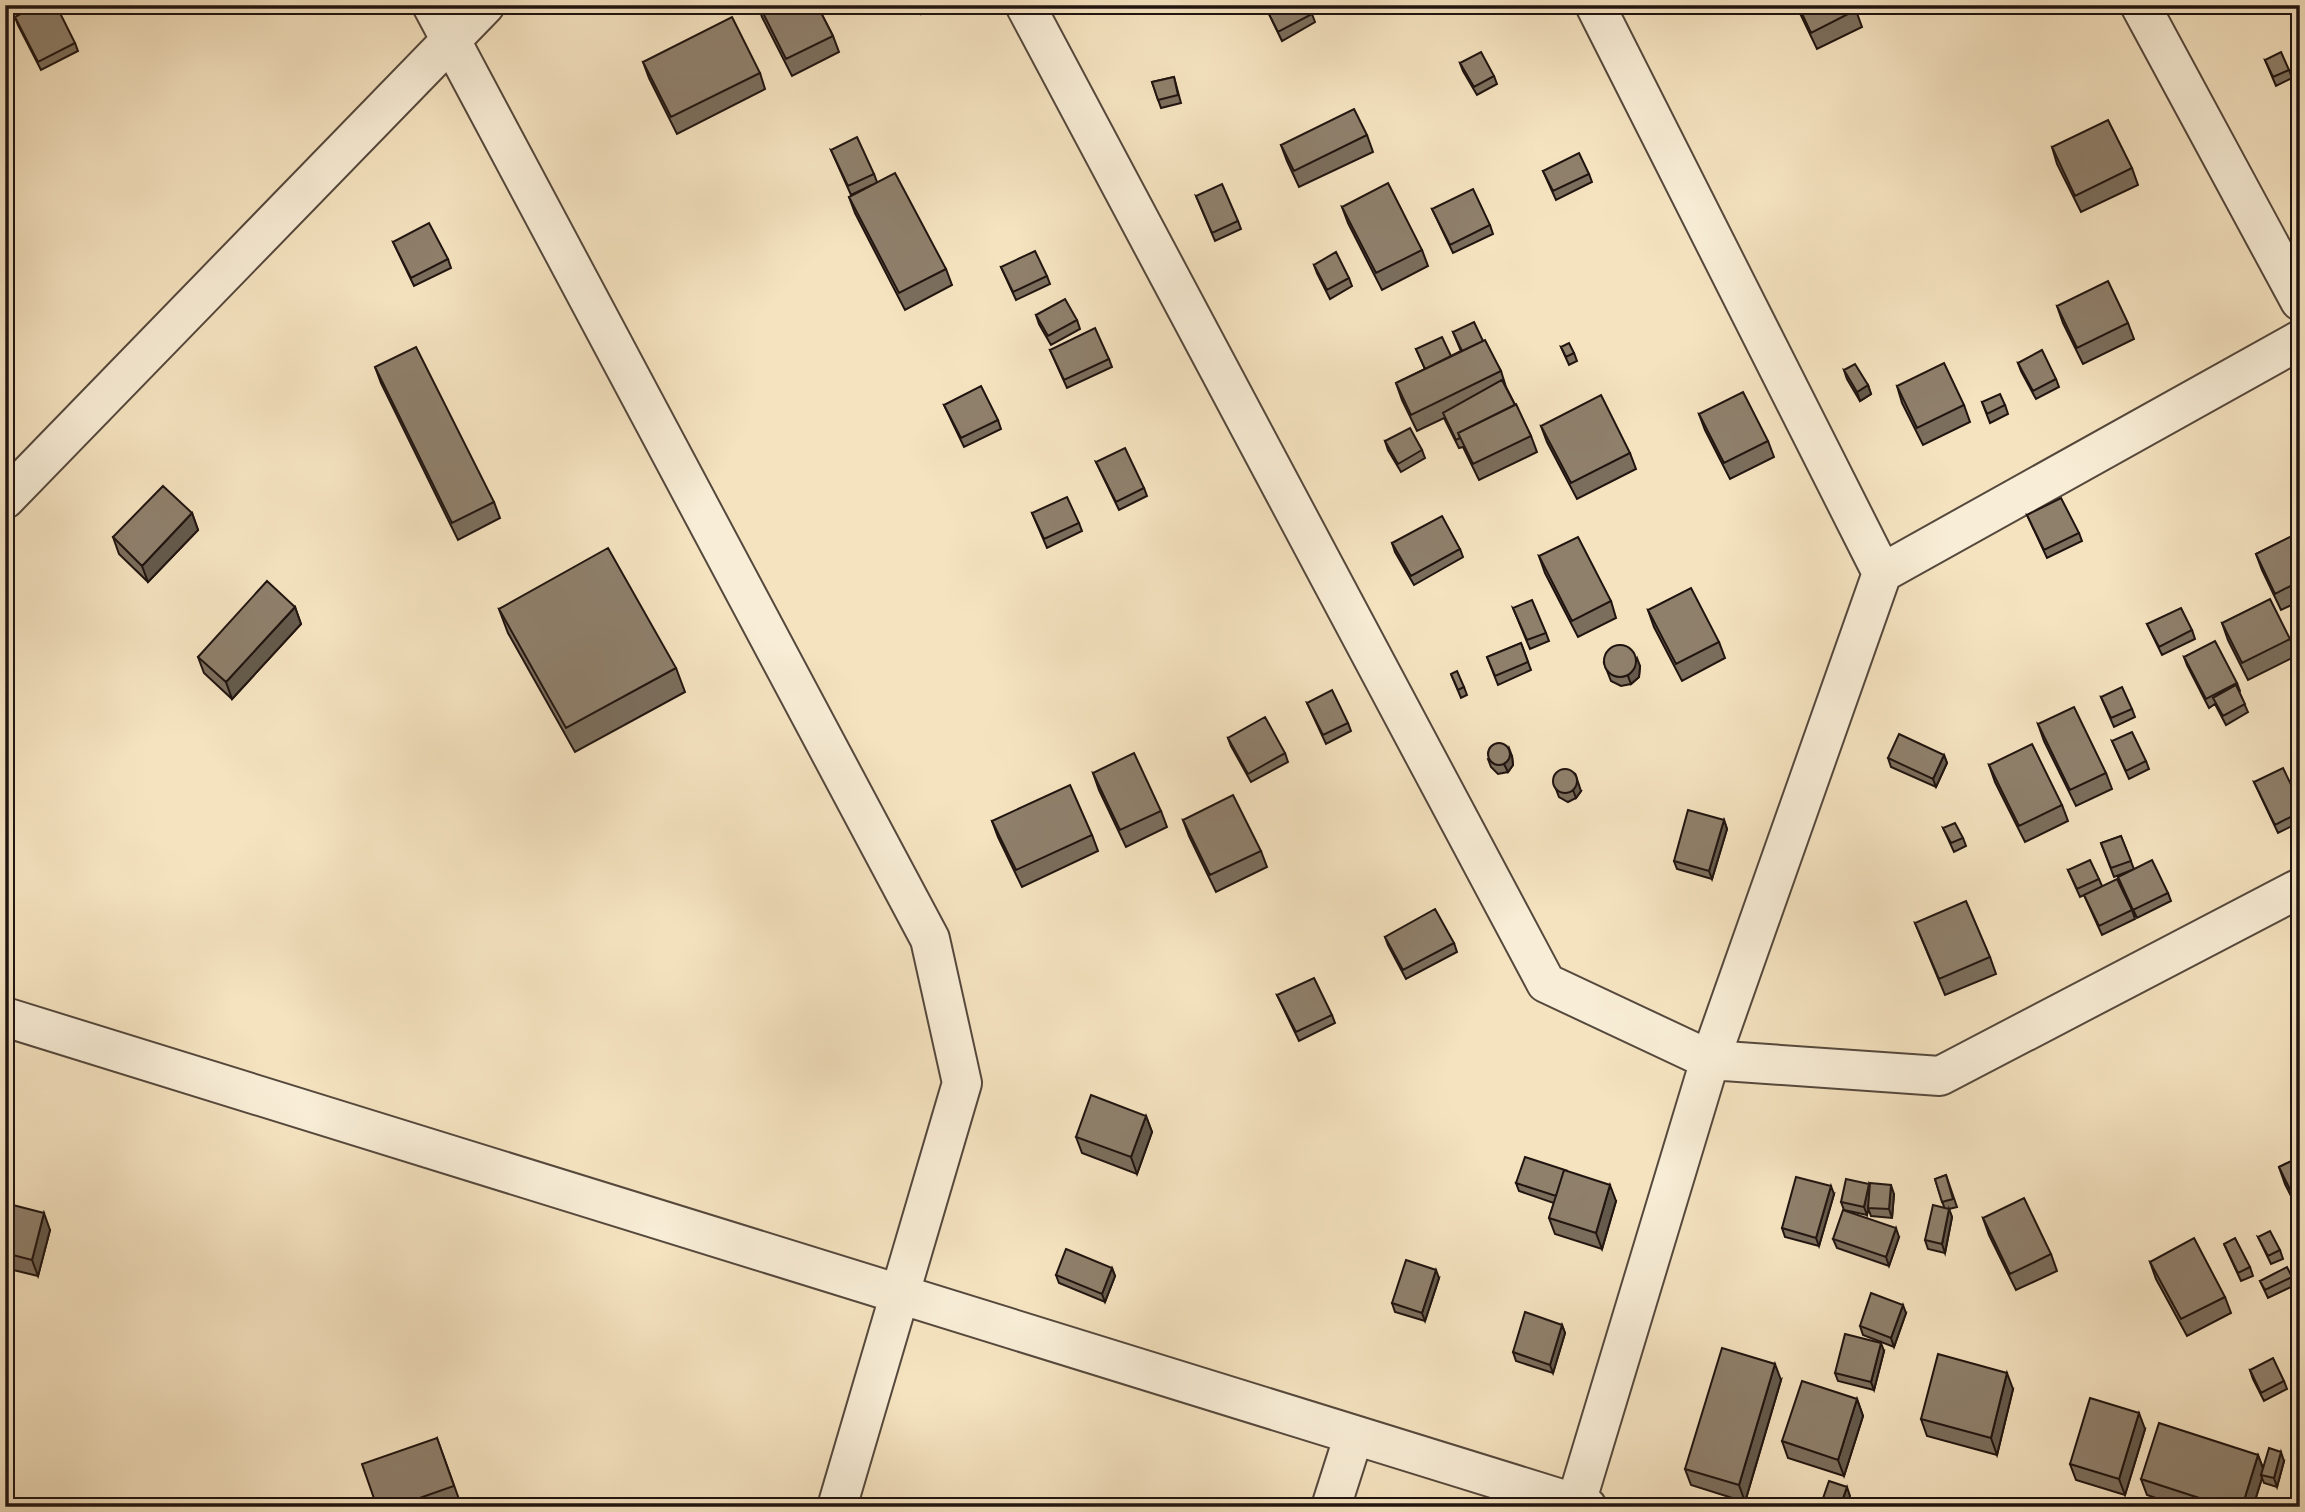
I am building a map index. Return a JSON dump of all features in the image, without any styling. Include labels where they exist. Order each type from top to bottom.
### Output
[{"type":"street","points":[[432,5],[930,939],[962,1083],[837,1507]]},
{"type":"street","points":[[5,499],[485,5]]},
{"type":"street","points":[[1025,5],[1546,983],[1710,1060],[1940,1076],[2300,888]]},
{"type":"street","points":[[1595,5],[1882,573]]},
{"type":"street","points":[[2140,5],[2300,301]]},
{"type":"street","points":[[5,1017],[1581,1505],[1710,1060],[1882,573],[2300,340]]},
{"type":"street","points":[[1331,1507],[1354,1435]]},
{"type":"building","points":[[37,5],[56,5],[75,43],[38,62],[15,17]]},
{"type":"building","points":[[759,5],[817,5],[833,36],[786,59]]},
{"type":"building","points":[[1280,5],[1308,5],[1312,14],[1278,32],[1268,12]]},
{"type":"building","points":[[1798,5],[1854,5],[1856,10],[1811,33]]},
{"type":"building","points":[[732,17],[760,73],[671,117],[643,62]]},
{"type":"building","points":[[1481,52],[1494,76],[1474,87],[1460,63]]},
{"type":"building","points":[[2281,52],[2289,70],[2273,77],[2265,60]]},
{"type":"building","points":[[1174,77],[1178,95],[1158,100],[1152,82]]},
{"type":"building","points":[[1354,109],[1367,135],[1294,171],[1281,145]]},
{"type":"building","points":[[2108,120],[2132,168],[2075,196],[2052,147]]},
{"type":"building","points":[[857,137],[874,174],[848,186],[831,150]]},
{"type":"building","points":[[1579,153],[1589,174],[1553,191],[1543,171]]},
{"type":"building","points":[[895,173],[946,269],[899,293],[849,197]]},
{"type":"building","points":[[1388,183],[1422,250],[1376,273],[1342,207]]},
{"type":"building","points":[[1222,184],[1238,221],[1212,233],[1196,196]]},
{"type":"building","points":[[1473,189],[1490,225],[1450,245],[1432,209]]},
{"type":"building","points":[[429,223],[448,259],[411,278],[393,242]]},
{"type":"building","points":[[1035,251],[1047,276],[1013,292],[1001,267]]},
{"type":"building","points":[[1336,252],[1349,278],[1327,290],[1314,265]]},
{"type":"building","points":[[2108,281],[2128,323],[2077,348],[2057,306]]},
{"type":"building","points":[[1065,299],[1077,320],[1048,336],[1036,315]]},
{"type":"building","points":[[1474,322],[1483,341],[1462,351],[1453,332]]},
{"type":"building","points":[[1095,328],[1109,359],[1064,380],[1050,350]]},
{"type":"building","points":[[1442,337],[1451,356],[1425,369],[1416,349]]},
{"type":"building","points":[[1485,340],[1501,371],[1411,415],[1396,383]]},
{"type":"building","points":[[1569,343],[1574,353],[1566,357],[1561,347]]},
{"type":"building","points":[[416,347],[494,502],[452,523],[375,367]]},
{"type":"building","points":[[2042,350],[2056,379],[2033,391],[2018,363]]},
{"type":"building","points":[[1944,363],[1964,405],[1917,428],[1897,386]]},
{"type":"building","points":[[1855,364],[1868,385],[1857,392],[1844,370]]},
{"type":"building","points":[[1502,380],[1515,405],[1458,433],[1460,438],[1456,440],[1443,413]]},
{"type":"building","points":[[981,386],[998,420],[961,438],[944,405]]},
{"type":"building","points":[[1743,392],[1768,441],[1724,463],[1699,414]]},
{"type":"building","points":[[2000,394],[2005,405],[1987,414],[1982,402]]},
{"type":"building","points":[[1601,395],[1630,453],[1571,483],[1541,426]]},
{"type":"building","points":[[1516,404],[1531,436],[1473,464],[1458,433]]},
{"type":"building","points":[[1410,428],[1422,450],[1398,464],[1385,441]]},
{"type":"building","points":[[1125,448],[1144,488],[1116,502],[1096,462]]},
{"type":"building","points":[[163,486],[192,513],[142,566],[113,537]]},
{"type":"building","points":[[1067,497],[1079,523],[1044,539],[1032,513]]},
{"type":"building","points":[[2061,498],[2079,533],[2044,550],[2027,515]]},
{"type":"building","points":[[1442,516],[1460,549],[1411,576],[1392,543]]},
{"type":"building","points":[[2300,532],[2300,581],[2275,594],[2256,554]]},
{"type":"building","points":[[1578,537],[1611,601],[1572,621],[1539,556]]},
{"type":"building","points":[[608,548],[676,668],[566,728],[499,609]]},
{"type":"building","points":[[267,581],[295,607],[226,682],[198,657]]},
{"type":"building","points":[[1691,588],[1719,642],[1676,664],[1648,610]]},
{"type":"building","points":[[2270,599],[2290,639],[2242,663],[2222,623]]},
{"type":"building","points":[[1532,600],[1546,633],[1527,640],[1513,608]]},
{"type":"building","points":[[2181,608],[2192,630],[2159,647],[2147,624]]},
{"type":"building","points":[[2215,641],[2237,683],[2206,699],[2184,657]]},
{"type":"building","points":[[1521,643],[1528,662],[1495,676],[1487,657]]},
{"type":"building","points":[[1620,645],[1632,649],[1636,661],[1632,673],[1620,677],[1608,673],[1604,661],[1608,649]]},
{"type":"building","points":[[1457,671],[1464,687],[1458,690],[1451,674]]},
{"type":"building","points":[[2236,685],[2245,704],[2223,716],[2213,698]]},
{"type":"building","points":[[2122,687],[2132,709],[2111,718],[2101,697]]},
{"type":"building","points":[[1332,690],[1348,723],[1323,735],[1307,703]]},
{"type":"building","points":[[2074,707],[2106,773],[2070,790],[2038,724]]},
{"type":"building","points":[[1265,717],[1285,753],[1248,774],[1228,738]]},
{"type":"building","points":[[2132,732],[2146,761],[2126,771],[2112,741]]},
{"type":"building","points":[[1899,734],[1944,755],[1933,779],[1888,758]]},
{"type":"building","points":[[1499,743],[1507,746],[1510,754],[1507,762],[1499,765],[1491,762],[1488,754],[1491,746]]},
{"type":"building","points":[[2032,744],[2062,805],[2019,826],[1989,765]]},
{"type":"building","points":[[1134,753],[1161,811],[1120,830],[1093,773]]},
{"type":"building","points":[[2283,768],[2300,803],[2300,812],[2275,825],[2254,782]]},
{"type":"building","points":[[1565,769],[1573,773],[1577,781],[1573,789],[1565,793],[1557,789],[1553,781],[1557,773]]},
{"type":"building","points":[[1070,785],[1092,835],[1016,870],[992,821]]},
{"type":"building","points":[[1233,795],[1261,851],[1210,875],[1183,820]]},
{"type":"building","points":[[1688,810],[1724,820],[1709,871],[1674,861]]},
{"type":"building","points":[[1955,823],[1963,838],[1951,843],[1943,828]]},
{"type":"building","points":[[2121,836],[2131,861],[2111,868],[2101,843]]},
{"type":"building","points":[[2090,860],[2099,879],[2077,889],[2068,870]]},
{"type":"building","points":[[2152,860],[2168,893],[2133,910],[2118,877]]},
{"type":"building","points":[[2117,879],[2132,910],[2099,926],[2084,895]]},
{"type":"building","points":[[1966,901],[1990,957],[1939,979],[1915,923]]},
{"type":"building","points":[[1435,909],[1454,943],[1403,970],[1385,937]]},
{"type":"building","points":[[1314,978],[1332,1015],[1296,1032],[1277,995]]},
{"type":"building","points":[[1091,1095],[1146,1116],[1131,1157],[1076,1137]]},
{"type":"building","points":[[1525,1157],[1568,1171],[1564,1170],[1556,1196],[1516,1183]]},
{"type":"building","points":[[2300,1157],[2300,1210],[2279,1167]]},
{"type":"building","points":[[1564,1170],[1610,1185],[1596,1233],[1549,1218]]},
{"type":"building","points":[[1946,1175],[1953,1199],[1942,1202],[1935,1179]]},
{"type":"building","points":[[1796,1177],[1831,1186],[1816,1238],[1782,1228]]},
{"type":"building","points":[[1846,1179],[1869,1184],[1864,1207],[1841,1202]]},
{"type":"building","points":[[1870,1183],[1891,1185],[1889,1209],[1868,1208]]},
{"type":"building","points":[[2024,1198],[2051,1254],[2010,1274],[1983,1218]]},
{"type":"building","points":[[5,1203],[44,1213],[32,1260],[5,1253]]},
{"type":"building","points":[[1933,1205],[1949,1209],[1942,1244],[1925,1240]]},
{"type":"building","points":[[1843,1210],[1896,1228],[1886,1257],[1833,1239]]},
{"type":"building","points":[[2270,1231],[2280,1250],[2268,1256],[2258,1237]]},
{"type":"building","points":[[2194,1238],[2225,1297],[2181,1319],[2150,1262]]},
{"type":"building","points":[[2235,1238],[2250,1267],[2238,1273],[2224,1244]]},
{"type":"building","points":[[1066,1249],[1112,1268],[1102,1294],[1056,1275]]},
{"type":"building","points":[[1406,1260],[1436,1270],[1422,1313],[1392,1303]]},
{"type":"building","points":[[2287,1267],[2292,1277],[2265,1290],[2260,1281]]},
{"type":"building","points":[[1871,1293],[1903,1305],[1891,1338],[1860,1326]]},
{"type":"building","points":[[1525,1312],[1562,1325],[1550,1365],[1513,1352]]},
{"type":"building","points":[[1845,1334],[1881,1343],[1871,1382],[1835,1373]]},
{"type":"building","points":[[1722,1348],[1775,1364],[1739,1485],[1685,1469]]},
{"type":"building","points":[[1938,1354],[2007,1373],[1991,1438],[1921,1419]]},
{"type":"building","points":[[2273,1358],[2284,1381],[2261,1393],[2250,1370]]},
{"type":"building","points":[[1802,1381],[1857,1399],[1838,1460],[1782,1441]]},
{"type":"building","points":[[2090,1398],[2139,1413],[2119,1479],[2070,1464]]},
{"type":"building","points":[[2159,1423],[2258,1455],[2242,1507],[2227,1507],[2141,1479]]},
{"type":"building","points":[[437,1438],[454,1486],[394,1507],[377,1507],[362,1464]]},
{"type":"building","points":[[2269,1448],[2281,1452],[2274,1478],[2261,1475]]},
{"type":"building","points":[[1829,1481],[1847,1487],[1840,1507],[1820,1507]]},
{"type":"building","points":[[2024,1502],[2043,1507],[2023,1507]]}]
